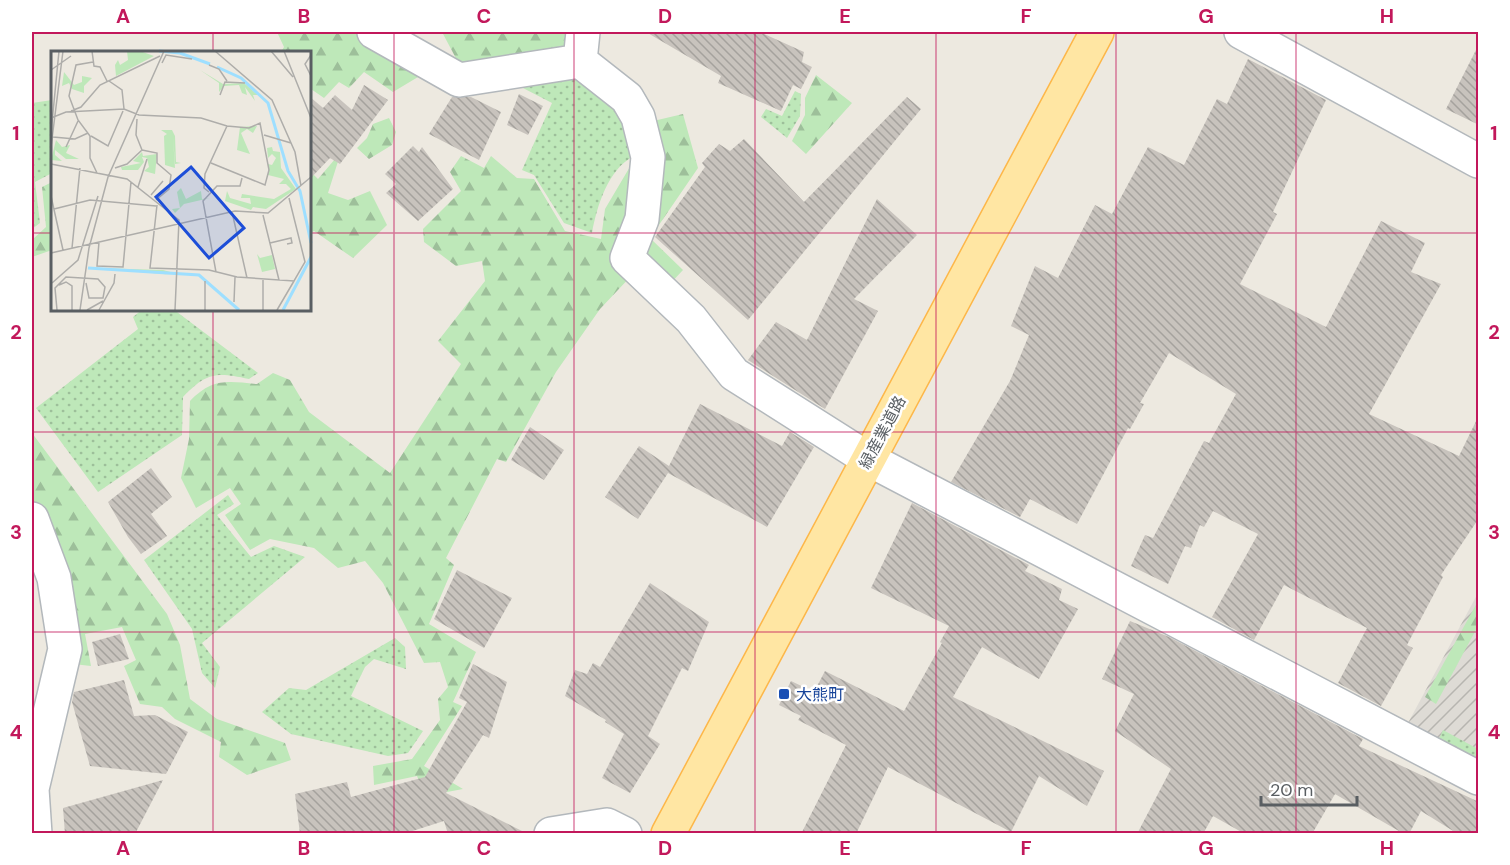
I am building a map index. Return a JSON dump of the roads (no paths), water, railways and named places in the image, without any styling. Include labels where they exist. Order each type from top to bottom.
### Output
[{"type":"main road","name":"緑産業道路","points":[[668,834],[1097,32]]},
{"type":"street","points":[[374,32],[459,80],[581,46],[627,98],[638,117],[648,157],[642,219],[627,258],[691,319],[734,374],[868,459],[1479,778]]},
{"type":"street","points":[[1241,32],[1479,161]]},
{"type":"street","points":[[33,527],[54,578],[65,649],[43,697],[32,789],[35,834]]},
{"type":"street","points":[[551,834],[607,825],[625,834]]},
{"type":"place","name":"大熊町","points":[[784,694]]}]
